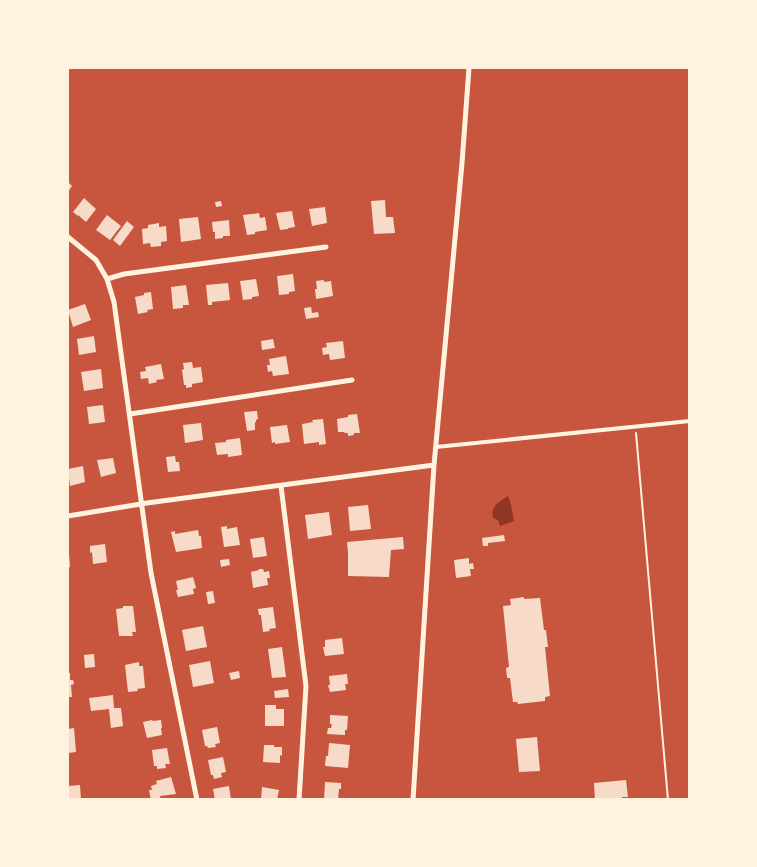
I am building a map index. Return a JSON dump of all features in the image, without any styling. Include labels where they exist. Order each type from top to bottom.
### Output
[{"type":"street","points":[[414,800],[434,465],[470,68]]},
{"type":"street","points":[[68,237],[96,260],[108,279],[114,302],[151,573],[197,800]]},
{"type":"street","points":[[108,279],[124,274],[326,247]]},
{"type":"street","points":[[130,414],[352,380]]},
{"type":"street","points":[[68,516],[142,504],[434,465]]},
{"type":"street","points":[[281,486],[306,686],[299,800]]},
{"type":"lane","points":[[436,447],[690,421]]},
{"type":"path","points":[[635,427],[668,800]]},
{"type":"shaded area","points":[[508,496],[514,521],[500,526],[498,520],[493,518],[493,510],[501,500]]},
{"type":"building","points":[[68,182],[72,186],[68,192]]},
{"type":"building","points":[[84,198],[96,209],[86,222],[73,212]]},
{"type":"building","points":[[385,200],[386,217],[393,217],[395,233],[374,234],[371,201]]},
{"type":"building","points":[[221,201],[222,206],[216,207],[215,202]]},
{"type":"building","points":[[325,207],[327,223],[312,226],[309,209]]},
{"type":"building","points":[[292,211],[295,227],[280,230],[276,213]]},
{"type":"building","points":[[259,213],[260,218],[265,217],[267,230],[247,235],[243,215]]},
{"type":"building","points":[[107,215],[121,226],[110,240],[96,230]]},
{"type":"building","points":[[198,217],[201,239],[181,242],[179,219]]},
{"type":"building","points":[[229,220],[230,236],[215,239],[212,222]]},
{"type":"building","points":[[127,221],[134,227],[120,246],[113,240]]},
{"type":"building","points":[[159,223],[159,227],[166,226],[167,241],[161,242],[161,246],[151,247],[150,243],[143,244],[142,229],[148,228],[148,225]]},
{"type":"building","points":[[293,274],[295,291],[279,295],[277,276]]},
{"type":"building","points":[[256,279],[259,296],[243,300],[240,281]]},
{"type":"building","points":[[324,280],[324,282],[331,281],[333,296],[316,299],[316,281]]},
{"type":"building","points":[[228,283],[230,300],[212,302],[212,305],[208,305],[206,285]]},
{"type":"building","points":[[186,285],[189,305],[173,309],[171,287]]},
{"type":"building","points":[[151,292],[153,309],[138,314],[135,297]]},
{"type":"building","points":[[85,304],[91,320],[73,327],[68,310]]},
{"type":"building","points":[[311,307],[312,313],[318,312],[319,317],[306,319],[304,308]]},
{"type":"building","points":[[94,336],[96,352],[79,355],[77,339]]},
{"type":"building","points":[[273,339],[275,348],[262,350],[261,341]]},
{"type":"building","points":[[343,341],[345,358],[330,360],[329,354],[323,355],[322,348],[327,347],[326,343]]},
{"type":"building","points":[[286,356],[289,374],[273,376],[272,371],[268,372],[267,365],[270,365],[269,359]]},
{"type":"building","points":[[192,362],[193,368],[201,367],[203,382],[192,384],[192,387],[186,388],[182,370],[184,369],[183,363]]},
{"type":"building","points":[[161,364],[164,379],[156,380],[157,382],[149,384],[148,378],[141,379],[140,372],[146,371],[145,367]]},
{"type":"building","points":[[101,369],[103,388],[84,391],[81,372]]},
{"type":"building","points":[[103,405],[105,422],[89,424],[87,407]]},
{"type":"building","points":[[257,411],[258,419],[255,422],[255,430],[247,431],[244,412]]},
{"type":"building","points":[[357,414],[360,433],[348,436],[348,433],[338,432],[337,419]]},
{"type":"building","points":[[323,419],[326,444],[319,445],[319,442],[304,444],[302,424],[313,422],[312,420]]},
{"type":"building","points":[[201,423],[203,440],[185,443],[183,425]]},
{"type":"building","points":[[287,425],[290,442],[272,443],[270,427]]},
{"type":"building","points":[[240,438],[242,455],[228,457],[228,454],[217,455],[215,443]]},
{"type":"building","points":[[175,456],[176,462],[179,462],[180,471],[168,472],[166,457]]},
{"type":"building","points":[[113,458],[116,473],[101,477],[97,460]]},
{"type":"building","points":[[83,466],[85,482],[70,486],[68,469]]},
{"type":"building","points":[[368,505],[371,529],[350,531],[348,507]]},
{"type":"building","points":[[329,512],[332,535],[308,539],[305,515]]},
{"type":"building","points":[[227,526],[227,529],[237,527],[240,545],[224,547],[221,527]]},
{"type":"building","points":[[198,530],[199,536],[201,536],[202,548],[176,552],[171,532],[175,531],[175,534]]},
{"type":"building","points":[[504,535],[505,541],[488,543],[488,546],[483,546],[482,538]]},
{"type":"building","points":[[264,537],[267,556],[253,558],[250,539]]},
{"type":"building","points":[[403,537],[404,549],[391,550],[389,577],[348,576],[347,542]]},
{"type":"building","points":[[105,544],[107,562],[93,564],[90,546]]},
{"type":"building","points":[[68,554],[70,567],[68,568]]},
{"type":"building","points":[[469,558],[469,564],[473,563],[474,569],[470,569],[471,576],[456,578],[454,560]]},
{"type":"building","points":[[229,559],[230,565],[221,567],[220,560]]},
{"type":"building","points":[[263,569],[264,572],[269,571],[268,585],[253,588],[251,572]]},
{"type":"building","points":[[193,577],[196,588],[193,589],[194,594],[178,597],[176,581]]},
{"type":"building","points":[[213,591],[215,603],[208,604],[206,592]]},
{"type":"building","points":[[524,597],[524,599],[540,598],[548,647],[545,647],[550,696],[545,697],[545,701],[518,704],[513,702],[510,678],[507,678],[506,668],[509,667],[503,606],[511,605],[510,599]]},
{"type":"building","points":[[123,606],[133,606],[136,632],[132,632],[133,636],[119,636],[116,609],[123,608]]},
{"type":"building","points":[[273,607],[276,628],[263,632],[261,615],[259,615],[258,609]]},
{"type":"building","points":[[203,626],[207,647],[186,651],[182,630]]},
{"type":"building","points":[[342,638],[344,654],[325,656],[323,647],[325,647],[325,640]]},
{"type":"building","points":[[282,647],[286,677],[272,678],[268,649]]},
{"type":"building","points":[[94,654],[95,667],[85,668],[84,655]]},
{"type":"building","points":[[210,661],[214,683],[193,687],[189,665]]},
{"type":"building","points":[[139,662],[139,666],[143,666],[145,688],[128,692],[125,665]]},
{"type":"building","points":[[239,671],[240,678],[231,680],[229,673]]},
{"type":"building","points":[[68,673],[70,673],[70,680],[73,680],[74,684],[71,685],[72,697],[68,697]]},
{"type":"building","points":[[347,674],[348,684],[345,684],[346,690],[330,692],[328,685],[330,685],[329,676]]},
{"type":"building","points":[[288,689],[289,697],[275,698],[274,691]]},
{"type":"building","points":[[113,695],[114,708],[121,708],[123,726],[111,728],[109,709],[91,711],[89,698]]},
{"type":"building","points":[[265,705],[276,705],[276,709],[284,709],[284,726],[265,726]]},
{"type":"building","points":[[330,715],[348,716],[345,735],[327,734],[328,728],[331,728],[332,724],[330,724]]},
{"type":"building","points":[[161,720],[162,735],[147,738],[143,722]]},
{"type":"building","points":[[217,727],[220,743],[215,744],[216,747],[208,748],[205,746],[202,730]]},
{"type":"building","points":[[74,728],[76,752],[68,753],[68,729]]},
{"type":"building","points":[[537,737],[540,771],[519,772],[516,739]]},
{"type":"building","points":[[329,743],[350,745],[348,768],[325,766]]},
{"type":"building","points":[[264,745],[282,747],[280,763],[263,762]]},
{"type":"building","points":[[167,748],[170,764],[165,764],[166,768],[157,769],[157,766],[154,766],[152,750]]},
{"type":"building","points":[[223,757],[226,772],[221,773],[222,777],[214,779],[213,775],[211,775],[208,760]]},
{"type":"building","points":[[171,777],[176,794],[160,796],[161,800],[151,800],[149,790],[152,790],[151,786],[157,784],[156,781]]},
{"type":"building","points":[[626,780],[628,797],[622,797],[622,800],[595,800],[594,783]]},
{"type":"building","points":[[325,782],[341,783],[338,800],[324,800]]},
{"type":"building","points":[[80,785],[81,800],[68,800],[68,786]]},
{"type":"building","points":[[229,786],[231,800],[215,800],[213,789]]},
{"type":"building","points":[[262,787],[279,790],[277,800],[261,800]]}]
